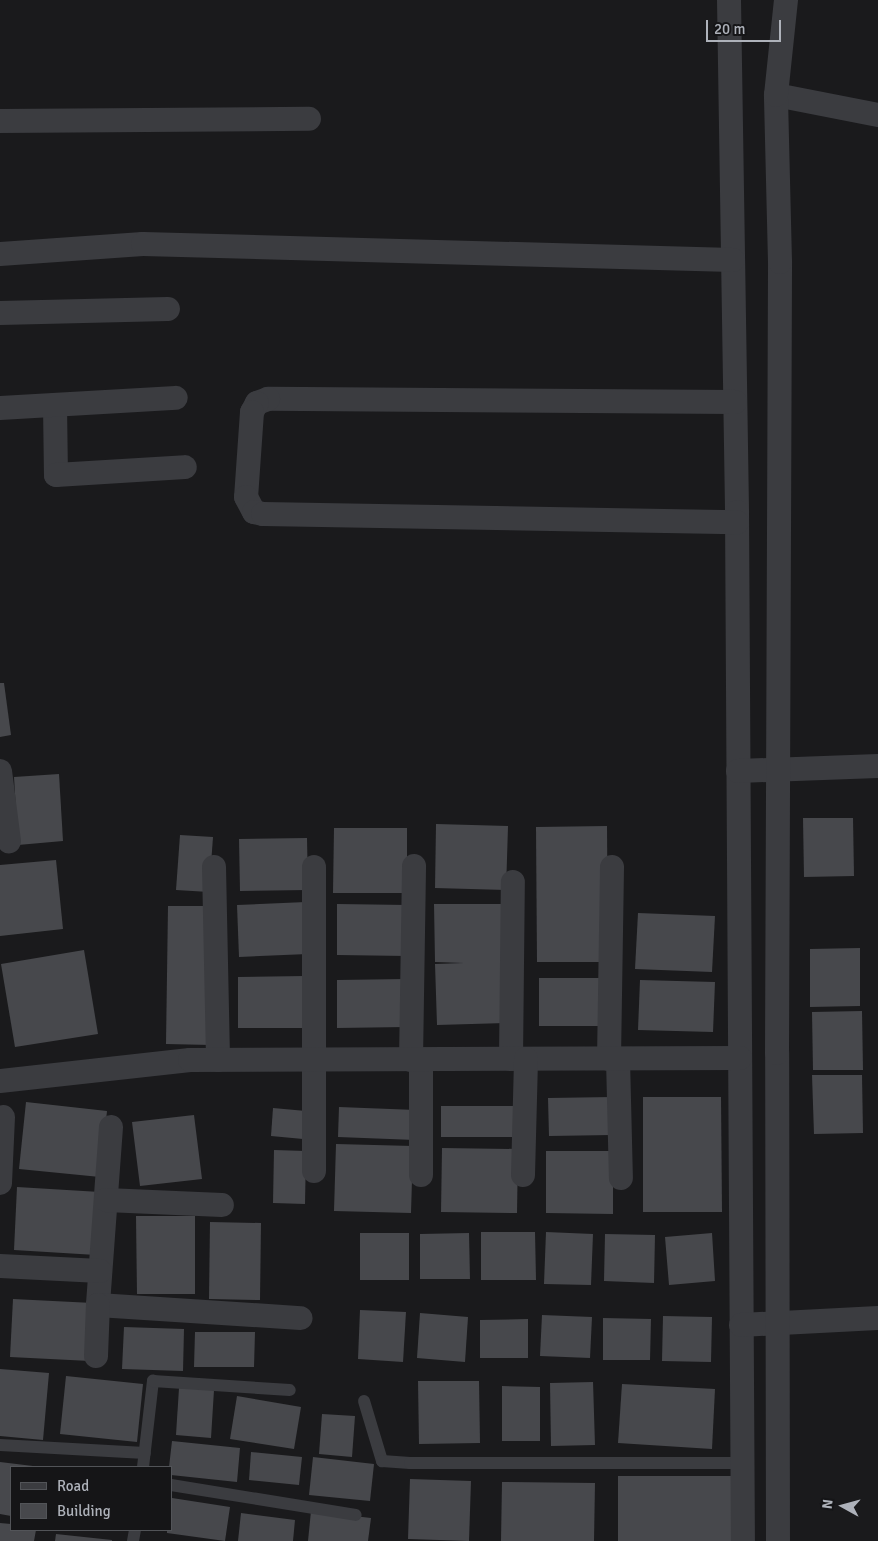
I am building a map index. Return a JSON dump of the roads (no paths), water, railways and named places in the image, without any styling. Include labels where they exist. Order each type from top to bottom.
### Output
[{"type":"street","points":[[729,0],[737,522],[743,1541]]},
{"type":"street","points":[[778,1541],[780,262],[776,95],[786,0]]},
{"type":"street","points":[[776,95],[878,115]]},
{"type":"street","points":[[0,121],[309,119]]},
{"type":"street","points":[[0,254],[143,244],[733,260]]},
{"type":"street","points":[[0,313],[168,309]]},
{"type":"street","points":[[0,408],[176,398]]},
{"type":"street","points":[[735,402],[268,399],[257,403],[252,412],[246,497],[254,512],[263,514],[737,522]]},
{"type":"street","points":[[55,404],[56,475],[185,467]]},
{"type":"street","points":[[738,771],[878,766]]},
{"type":"street","points":[[0,771],[9,841]]},
{"type":"street","points":[[414,866],[416,1060],[421,1175]]},
{"type":"street","points":[[214,867],[218,1060]]},
{"type":"street","points":[[314,867],[314,1171]]},
{"type":"street","points":[[612,867],[614,1059],[621,1178]]},
{"type":"street","points":[[514,882],[523,1175]]},
{"type":"street","points":[[0,1081],[190,1060],[740,1058]]},
{"type":"street","points":[[0,1183],[4,1117]]},
{"type":"street","points":[[96,1356],[100,1271],[111,1127]]},
{"type":"street","points":[[106,1200],[222,1206]]},
{"type":"street","points":[[0,1266],[100,1271]]},
{"type":"street","points":[[98,1305],[301,1318]]},
{"type":"street","points":[[741,1325],[878,1318]]},
{"type":"lane","points":[[143,1466],[152,1381],[290,1390]]},
{"type":"lane","points":[[364,1401],[382,1460],[410,1462],[742,1463]]},
{"type":"lane","points":[[0,1445],[144,1453]]},
{"type":"lane","points":[[172,1486],[356,1515]]}]
